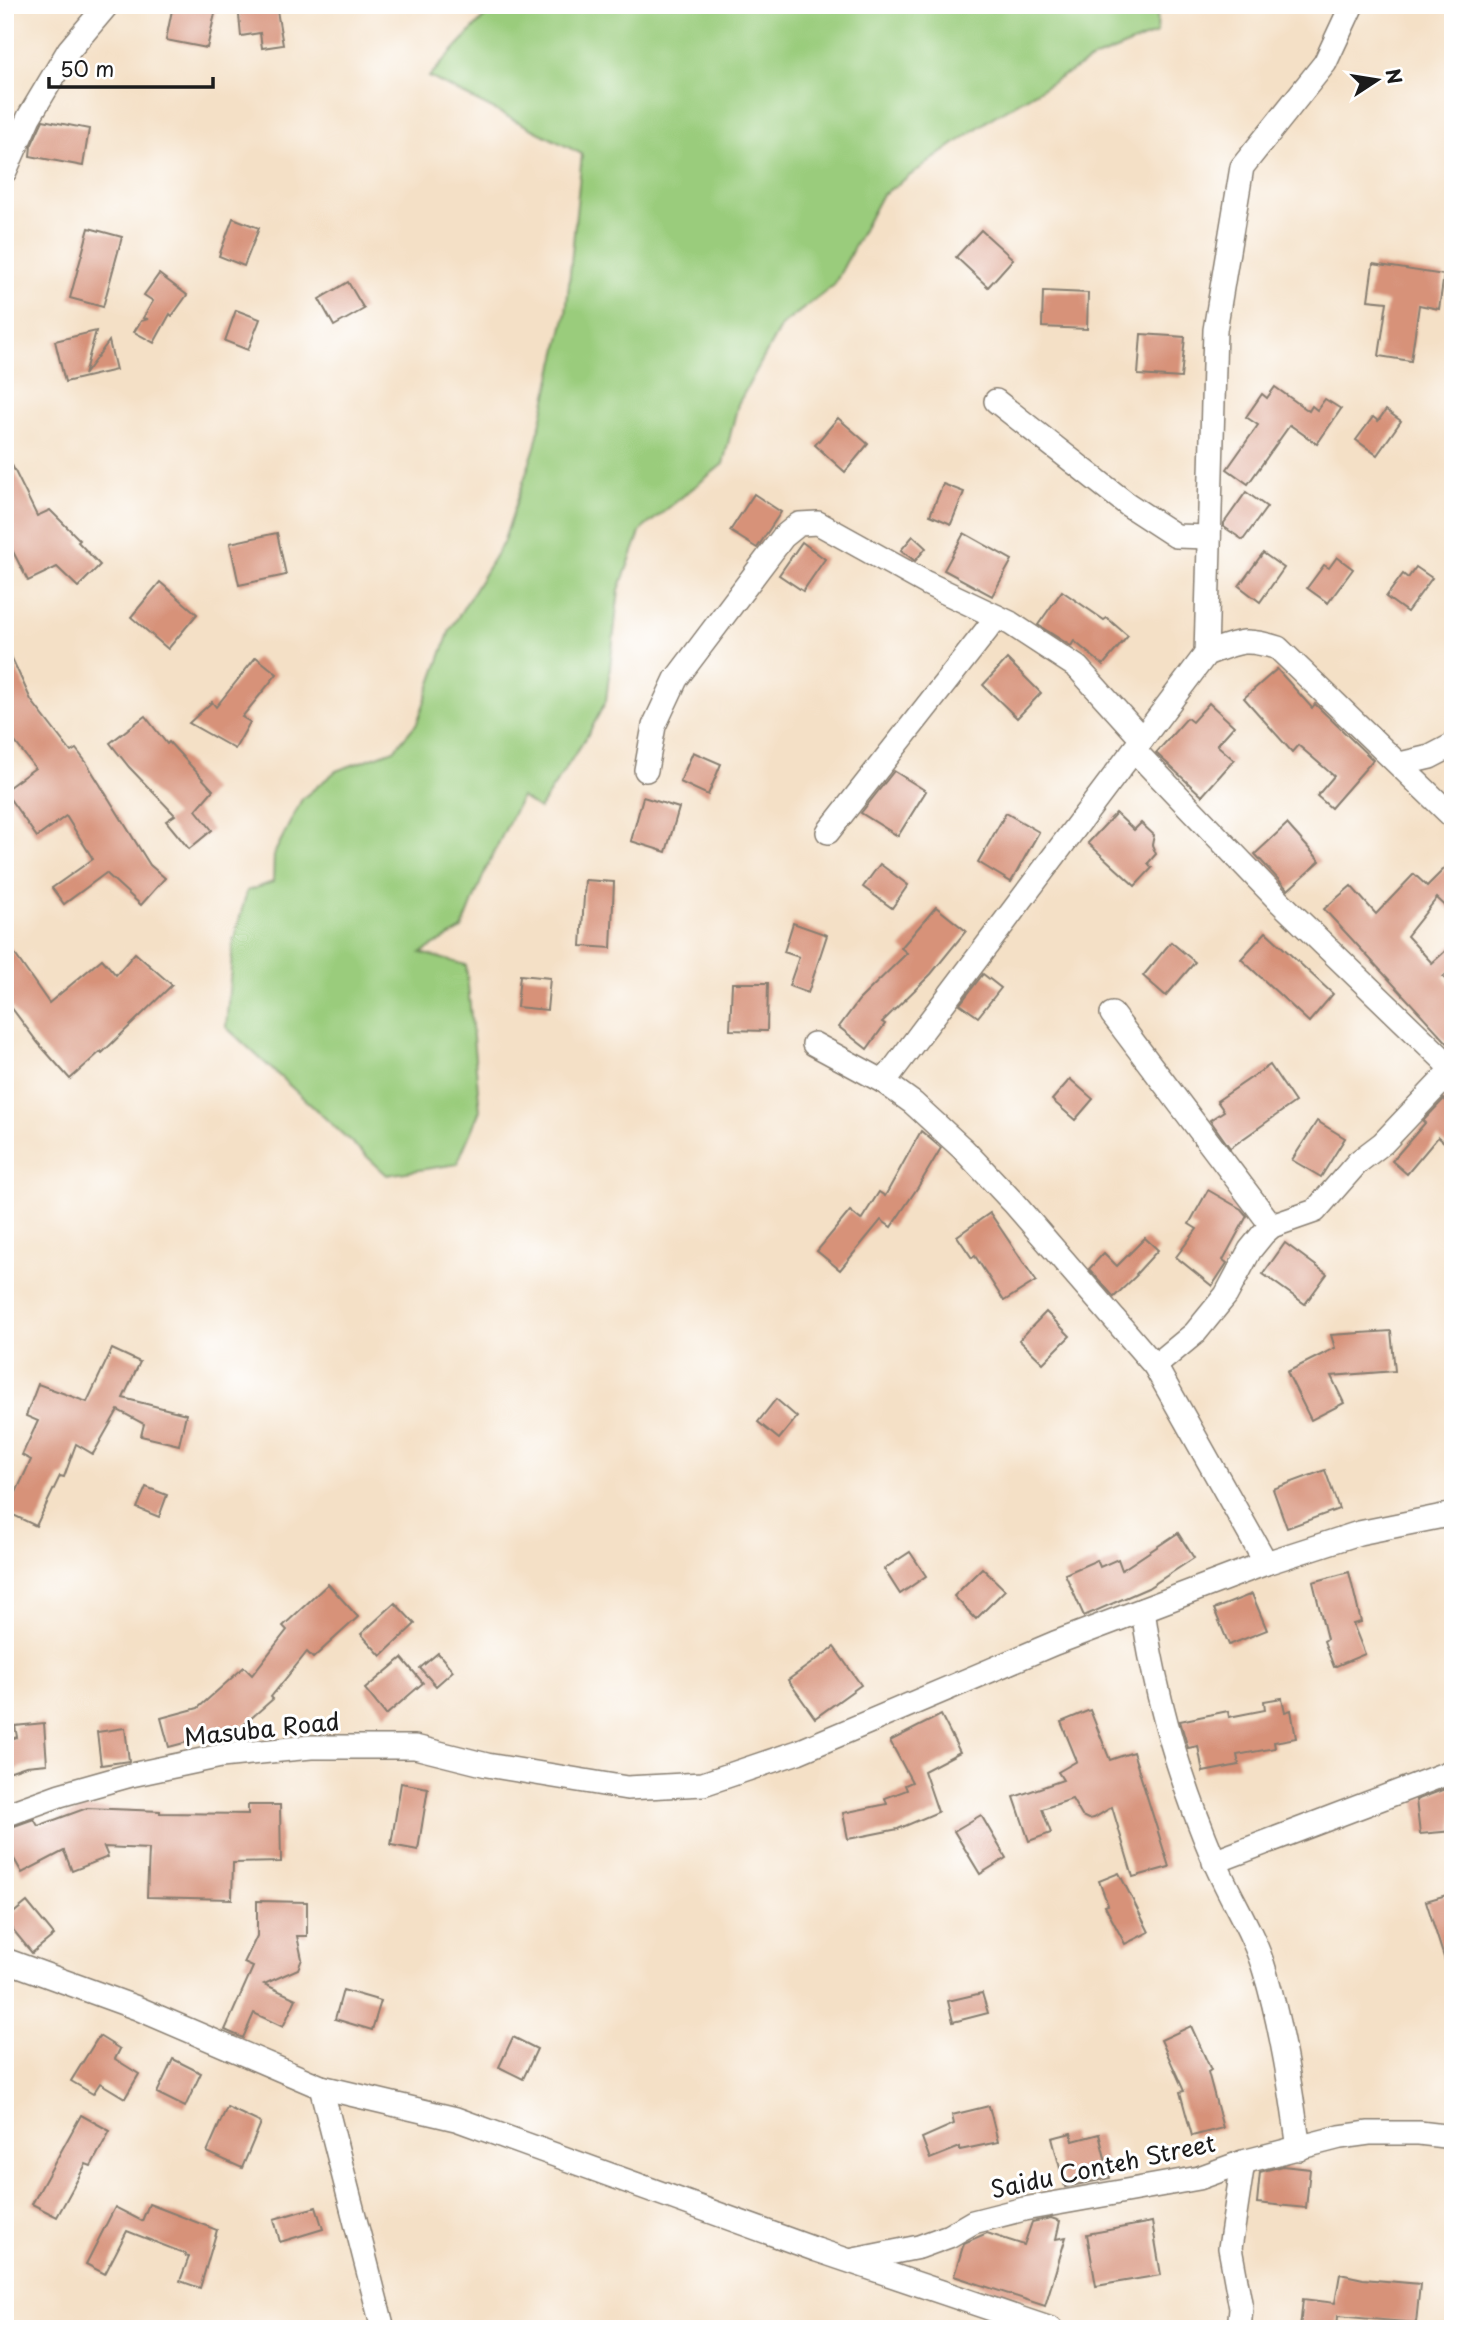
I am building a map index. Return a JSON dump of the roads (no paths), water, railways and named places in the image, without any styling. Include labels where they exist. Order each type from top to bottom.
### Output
[{"type":"street","points":[[5,172],[29,117],[69,51],[107,5]]},
{"type":"street","points":[[1206,654],[1215,330],[1242,167],[1325,63],[1352,5]]},
{"type":"street","points":[[996,401],[1127,504],[1176,536],[1209,537]]},
{"type":"street","points":[[646,771],[654,726],[676,679],[783,537],[799,524],[818,523],[926,583],[1010,623],[1077,667],[1139,745],[1281,903],[1453,1069],[1383,1143],[1358,1162],[1315,1210],[1272,1226],[1262,1234],[1226,1295],[1195,1333],[1155,1366]]},
{"type":"street","points":[[828,832],[997,617]]},
{"type":"street","points":[[884,1082],[1206,654],[1253,640],[1278,648],[1453,817]]},
{"type":"street","points":[[1400,764],[1430,757],[1453,745]]},
{"type":"street","points":[[1112,1014],[1272,1226]]},
{"type":"street","points":[[814,1044],[884,1082],[912,1102],[963,1149],[1155,1366],[1266,1563]]},
{"type":"street","name":"Masuba Road","points":[[5,1815],[60,1795],[131,1775],[234,1755],[311,1747],[415,1747],[487,1765],[627,1788],[703,1784],[798,1752],[1055,1643],[1266,1563],[1359,1533],[1453,1514]]},
{"type":"street","points":[[1143,1610],[1150,1661],[1177,1765],[1214,1862],[1265,1970],[1289,2074],[1299,2150]]},
{"type":"street","points":[[1214,1862],[1453,1771]]},
{"type":"street","points":[[5,1960],[137,2008],[321,2087],[456,2119],[851,2261],[1051,2329]]},
{"type":"street","points":[[321,2087],[383,2329]]},
{"type":"street","name":"Saidu Conteh Street","points":[[851,2261],[919,2247],[949,2236],[973,2222],[1024,2209],[1199,2178],[1243,2162],[1299,2150],[1340,2137],[1369,2133],[1419,2133],[1453,2137]]},
{"type":"street","points":[[1239,2329],[1241,2308],[1230,2248],[1243,2162]]}]
